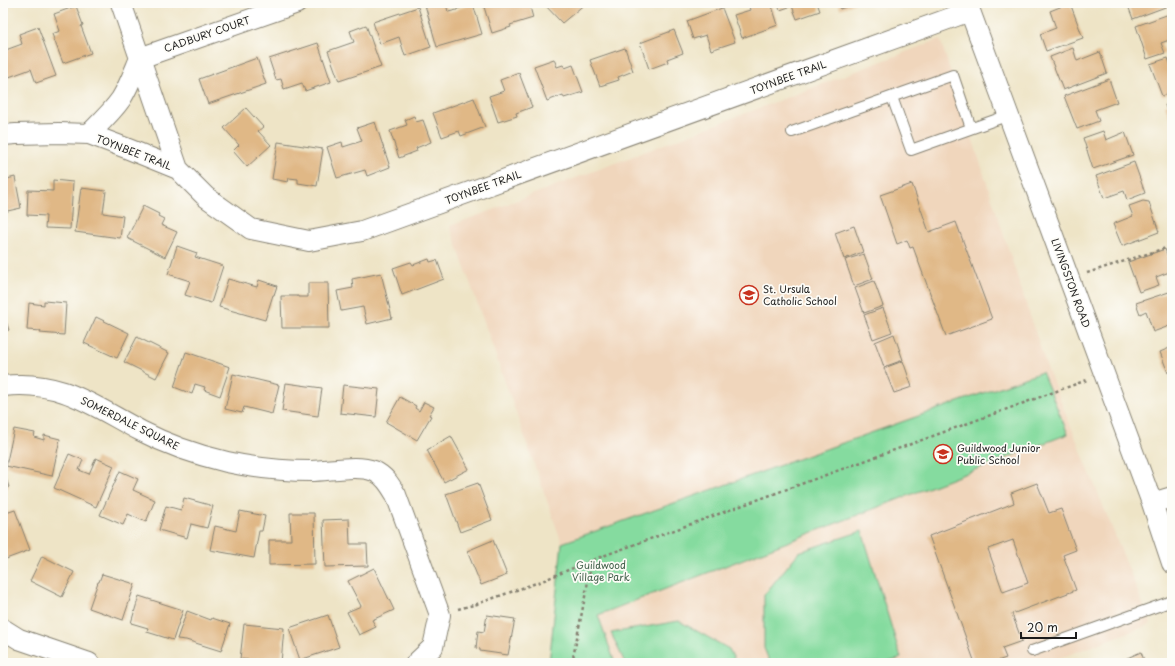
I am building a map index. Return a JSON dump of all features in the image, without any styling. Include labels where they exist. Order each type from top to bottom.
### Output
[{"type":"street","points":[[121,3],[178,169]]},
{"type":"street","name":"CADBURY COURT","points":[[140,58],[297,3]]},
{"type":"street","name":"LIVINGSTON ROAD","points":[[969,7],[1152,503],[1172,563]]},
{"type":"street","name":"TOYNBEE TRAIL","points":[[3,135],[59,132],[88,134],[178,169],[206,197],[251,229],[309,241],[362,231],[969,7]]},
{"type":"street","points":[[88,134],[108,115],[120,99],[132,78],[140,58]]},
{"type":"street","name":"SOMERDALE SQUARE","points":[[3,386],[31,385],[65,392],[87,401],[173,446],[226,462],[265,469],[311,471],[366,468],[378,473],[390,484],[396,495],[440,615]]},
{"type":"street","points":[[1152,503],[1172,497]]},
{"type":"street","points":[[416,663],[433,647],[440,615]]},
{"type":"street","points":[[3,630],[19,639],[89,663]]},
{"type":"lane","points":[[792,132],[953,75],[971,128]]},
{"type":"lane","points":[[892,97],[911,150],[1009,115]]},
{"type":"lane","points":[[1032,651],[1172,601]]},
{"type":"path","points":[[1069,279],[1172,246]]},
{"type":"path","points":[[440,615],[519,589],[592,560],[1104,374]]},
{"type":"path","points":[[572,663],[592,560]]},
{"type":"shaded area","name":"St. Ursula Catholic School","points":[[940,39],[1046,365],[1151,624],[1047,663],[608,663],[562,543],[450,226]]},
{"type":"green space","name":"Guildwood Village Park","points":[[1042,372],[1068,434],[598,615],[615,663],[549,663],[562,543]]},
{"type":"green space","points":[[862,531],[901,658],[886,663],[770,663],[764,648],[764,595],[799,552]]},
{"type":"green space","points":[[679,621],[729,649],[736,663],[625,663],[611,633]]},
{"type":"building","points":[[432,3],[446,3],[448,12],[473,4],[482,34],[437,47],[425,5]]},
{"type":"building","points":[[496,3],[529,3],[533,18],[510,25],[511,27],[492,33],[484,7]]},
{"type":"building","points":[[543,3],[586,3],[562,23]]},
{"type":"building","points":[[748,3],[771,3],[778,25],[742,38],[734,15],[750,10]]},
{"type":"building","points":[[777,3],[817,3],[820,11],[797,19],[792,6],[780,10]]},
{"type":"building","points":[[838,3],[856,3],[840,9]]},
{"type":"building","points":[[1070,3],[1083,38],[1046,51],[1040,34],[1056,28],[1050,11]]},
{"type":"building","points":[[1127,3],[1167,3],[1168,6],[1133,19]]},
{"type":"building","points":[[76,6],[83,25],[81,26],[91,53],[63,63],[52,34],[60,31],[54,14]]},
{"type":"building","points":[[418,7],[431,47],[405,56],[399,37],[380,44],[373,22]]},
{"type":"building","points":[[722,8],[735,42],[711,50],[706,35],[693,39],[687,21]]},
{"type":"building","points":[[1172,13],[1172,39],[1161,43],[1165,53],[1147,59],[1136,26]]},
{"type":"building","points":[[366,25],[381,67],[339,81],[328,51],[354,42],[350,31]]},
{"type":"building","points":[[38,27],[56,76],[36,83],[31,69],[9,77],[3,60],[3,51],[22,44],[19,34]]},
{"type":"building","points":[[674,30],[683,53],[667,59],[668,62],[649,69],[640,43]]},
{"type":"building","points":[[318,43],[331,82],[305,91],[302,83],[284,89],[281,79],[276,80],[269,59]]},
{"type":"building","points":[[625,48],[633,71],[618,77],[619,80],[600,86],[590,60]]},
{"type":"building","points":[[1073,48],[1077,61],[1100,52],[1107,73],[1063,90],[1050,57]]},
{"type":"building","points":[[257,58],[266,84],[208,104],[199,79]]},
{"type":"building","points":[[1168,58],[1172,66],[1172,93],[1162,96],[1150,64]]},
{"type":"building","points":[[554,59],[557,67],[563,65],[565,68],[573,65],[583,92],[564,98],[563,95],[547,101],[534,66]]},
{"type":"building","points":[[519,73],[532,107],[516,113],[517,116],[498,122],[489,96],[504,91],[500,80]]},
{"type":"building","points":[[1109,79],[1117,102],[1095,110],[1099,121],[1077,129],[1064,96]]},
{"type":"building","points":[[474,98],[485,127],[461,136],[459,131],[442,137],[433,113]]},
{"type":"building","points":[[1172,103],[1172,124],[1165,105]]},
{"type":"building","points":[[246,108],[263,127],[258,131],[271,145],[247,167],[233,151],[239,145],[224,128]]},
{"type":"building","points":[[414,116],[416,122],[423,120],[431,142],[416,148],[417,151],[399,158],[390,131],[407,125],[405,120]]},
{"type":"building","points":[[375,122],[390,167],[367,176],[365,170],[337,178],[327,147],[342,142],[343,147],[362,141],[357,128]]},
{"type":"building","points":[[1103,131],[1106,140],[1125,132],[1133,155],[1093,169],[1083,138]]},
{"type":"building","points":[[278,142],[323,149],[317,186],[298,183],[298,179],[289,178],[288,182],[272,179]]},
{"type":"building","points":[[1134,162],[1145,193],[1127,200],[1124,191],[1104,198],[1096,176]]},
{"type":"building","points":[[15,177],[21,208],[3,212],[3,180]]},
{"type":"building","points":[[53,180],[73,182],[70,229],[45,228],[46,216],[27,215],[28,190],[53,191]]},
{"type":"building","points":[[912,184],[929,232],[956,222],[992,319],[946,336],[913,247],[910,248],[907,240],[897,244],[880,195]]},
{"type":"building","points":[[81,188],[106,191],[103,213],[123,216],[120,238],[75,232]]},
{"type":"building","points":[[1143,201],[1149,202],[1159,232],[1122,246],[1113,224],[1133,216],[1129,206]]},
{"type":"building","points":[[143,206],[159,214],[158,216],[164,219],[161,225],[177,232],[165,257],[127,238]]},
{"type":"building","points":[[854,226],[863,252],[844,259],[835,233]]},
{"type":"building","points":[[177,246],[197,253],[195,257],[223,266],[211,303],[185,295],[190,281],[168,274]]},
{"type":"building","points":[[1165,249],[1172,271],[1156,277],[1159,285],[1139,292],[1128,262]]},
{"type":"building","points":[[864,254],[873,279],[854,286],[845,260]]},
{"type":"building","points":[[429,259],[430,262],[437,260],[444,279],[402,295],[393,268],[411,262],[413,265]]},
{"type":"building","points":[[381,273],[392,318],[367,324],[363,307],[341,311],[337,291],[353,288],[352,279]]},
{"type":"building","points":[[228,279],[257,287],[259,280],[277,286],[265,320],[219,307]]},
{"type":"building","points":[[874,281],[883,306],[864,313],[855,288]]},
{"type":"building","points":[[308,283],[328,283],[329,328],[282,328],[281,296],[308,297]]},
{"type":"building","points":[[1172,291],[1172,325],[1153,332],[1146,311],[1140,314],[1136,303]]},
{"type":"building","points":[[44,301],[66,303],[64,335],[40,333],[41,331],[27,330],[29,303],[44,305]]},
{"type":"building","points":[[883,308],[892,332],[873,339],[864,315]]},
{"type":"building","points":[[3,312],[9,330],[3,332]]},
{"type":"building","points":[[96,317],[129,333],[117,358],[84,343]]},
{"type":"building","points":[[894,334],[903,360],[884,367],[875,342]]},
{"type":"building","points":[[137,337],[169,353],[156,378],[124,362]]},
{"type":"building","points":[[1172,347],[1172,371],[1168,373],[1160,352]]},
{"type":"building","points":[[186,352],[230,367],[220,396],[204,390],[205,387],[195,384],[192,394],[174,387]]},
{"type":"building","points":[[903,361],[912,387],[894,393],[884,368]]},
{"type":"building","points":[[233,374],[279,385],[272,414],[244,407],[242,413],[225,409]]},
{"type":"building","points":[[286,383],[322,388],[318,416],[282,411]]},
{"type":"building","points":[[343,385],[379,389],[376,417],[340,413]]},
{"type":"building","points":[[400,397],[416,406],[415,408],[419,411],[424,402],[434,407],[429,415],[431,416],[417,440],[386,422]]},
{"type":"building","points":[[14,429],[35,433],[34,437],[44,440],[44,435],[60,439],[52,476],[6,466]]},
{"type":"building","points":[[451,436],[469,469],[444,482],[427,450]]},
{"type":"building","points":[[69,454],[83,460],[79,470],[89,474],[96,458],[114,466],[96,507],[54,488]]},
{"type":"building","points":[[3,470],[9,487],[3,489]]},
{"type":"building","points":[[120,471],[138,479],[133,490],[155,500],[146,522],[128,514],[123,525],[100,515]]},
{"type":"building","points":[[478,483],[492,520],[460,532],[446,494]]},
{"type":"building","points":[[1037,483],[1049,513],[1061,509],[1076,550],[1063,555],[1076,590],[1012,614],[1022,641],[1002,648],[1006,658],[991,663],[975,663],[929,536],[1014,503],[1011,493]],"holes":[[[1013,540],[1028,583],[1003,592],[988,549]]]},
{"type":"building","points":[[184,498],[213,506],[207,528],[191,524],[187,538],[159,530],[166,506],[181,510]]},
{"type":"building","points":[[15,510],[30,550],[6,559],[3,551],[3,514]]},
{"type":"building","points":[[240,511],[265,516],[262,531],[259,531],[254,558],[210,550],[215,526],[236,531]]},
{"type":"building","points":[[290,513],[314,513],[315,564],[269,565],[269,540],[291,540]]},
{"type":"building","points":[[349,519],[350,544],[367,544],[368,566],[325,567],[323,520]]},
{"type":"building","points":[[493,540],[507,575],[481,585],[467,551]]},
{"type":"building","points":[[42,556],[74,572],[62,597],[30,581]]},
{"type":"building","points":[[374,568],[394,610],[372,620],[376,627],[359,635],[347,612],[361,606],[348,581]]},
{"type":"building","points":[[102,574],[135,584],[123,620],[89,608]]},
{"type":"building","points":[[139,596],[183,610],[173,640],[147,632],[148,628],[131,623]]},
{"type":"building","points":[[187,611],[211,620],[212,618],[230,624],[221,651],[186,640],[177,639]]},
{"type":"building","points":[[328,615],[339,647],[300,660],[289,628]]},
{"type":"building","points":[[487,615],[515,619],[508,655],[480,651],[480,649],[476,648],[478,631],[484,632]]},
{"type":"building","points":[[244,624],[284,628],[281,663],[240,659]]},
{"type":"building","points":[[1141,652],[1145,663],[1118,663],[1118,662]]},
{"type":"place","name":"St. Ursula Catholic School","points":[[749,295]]},
{"type":"place","name":"Guildwood Junior Public School","points":[[943,454]]}]
